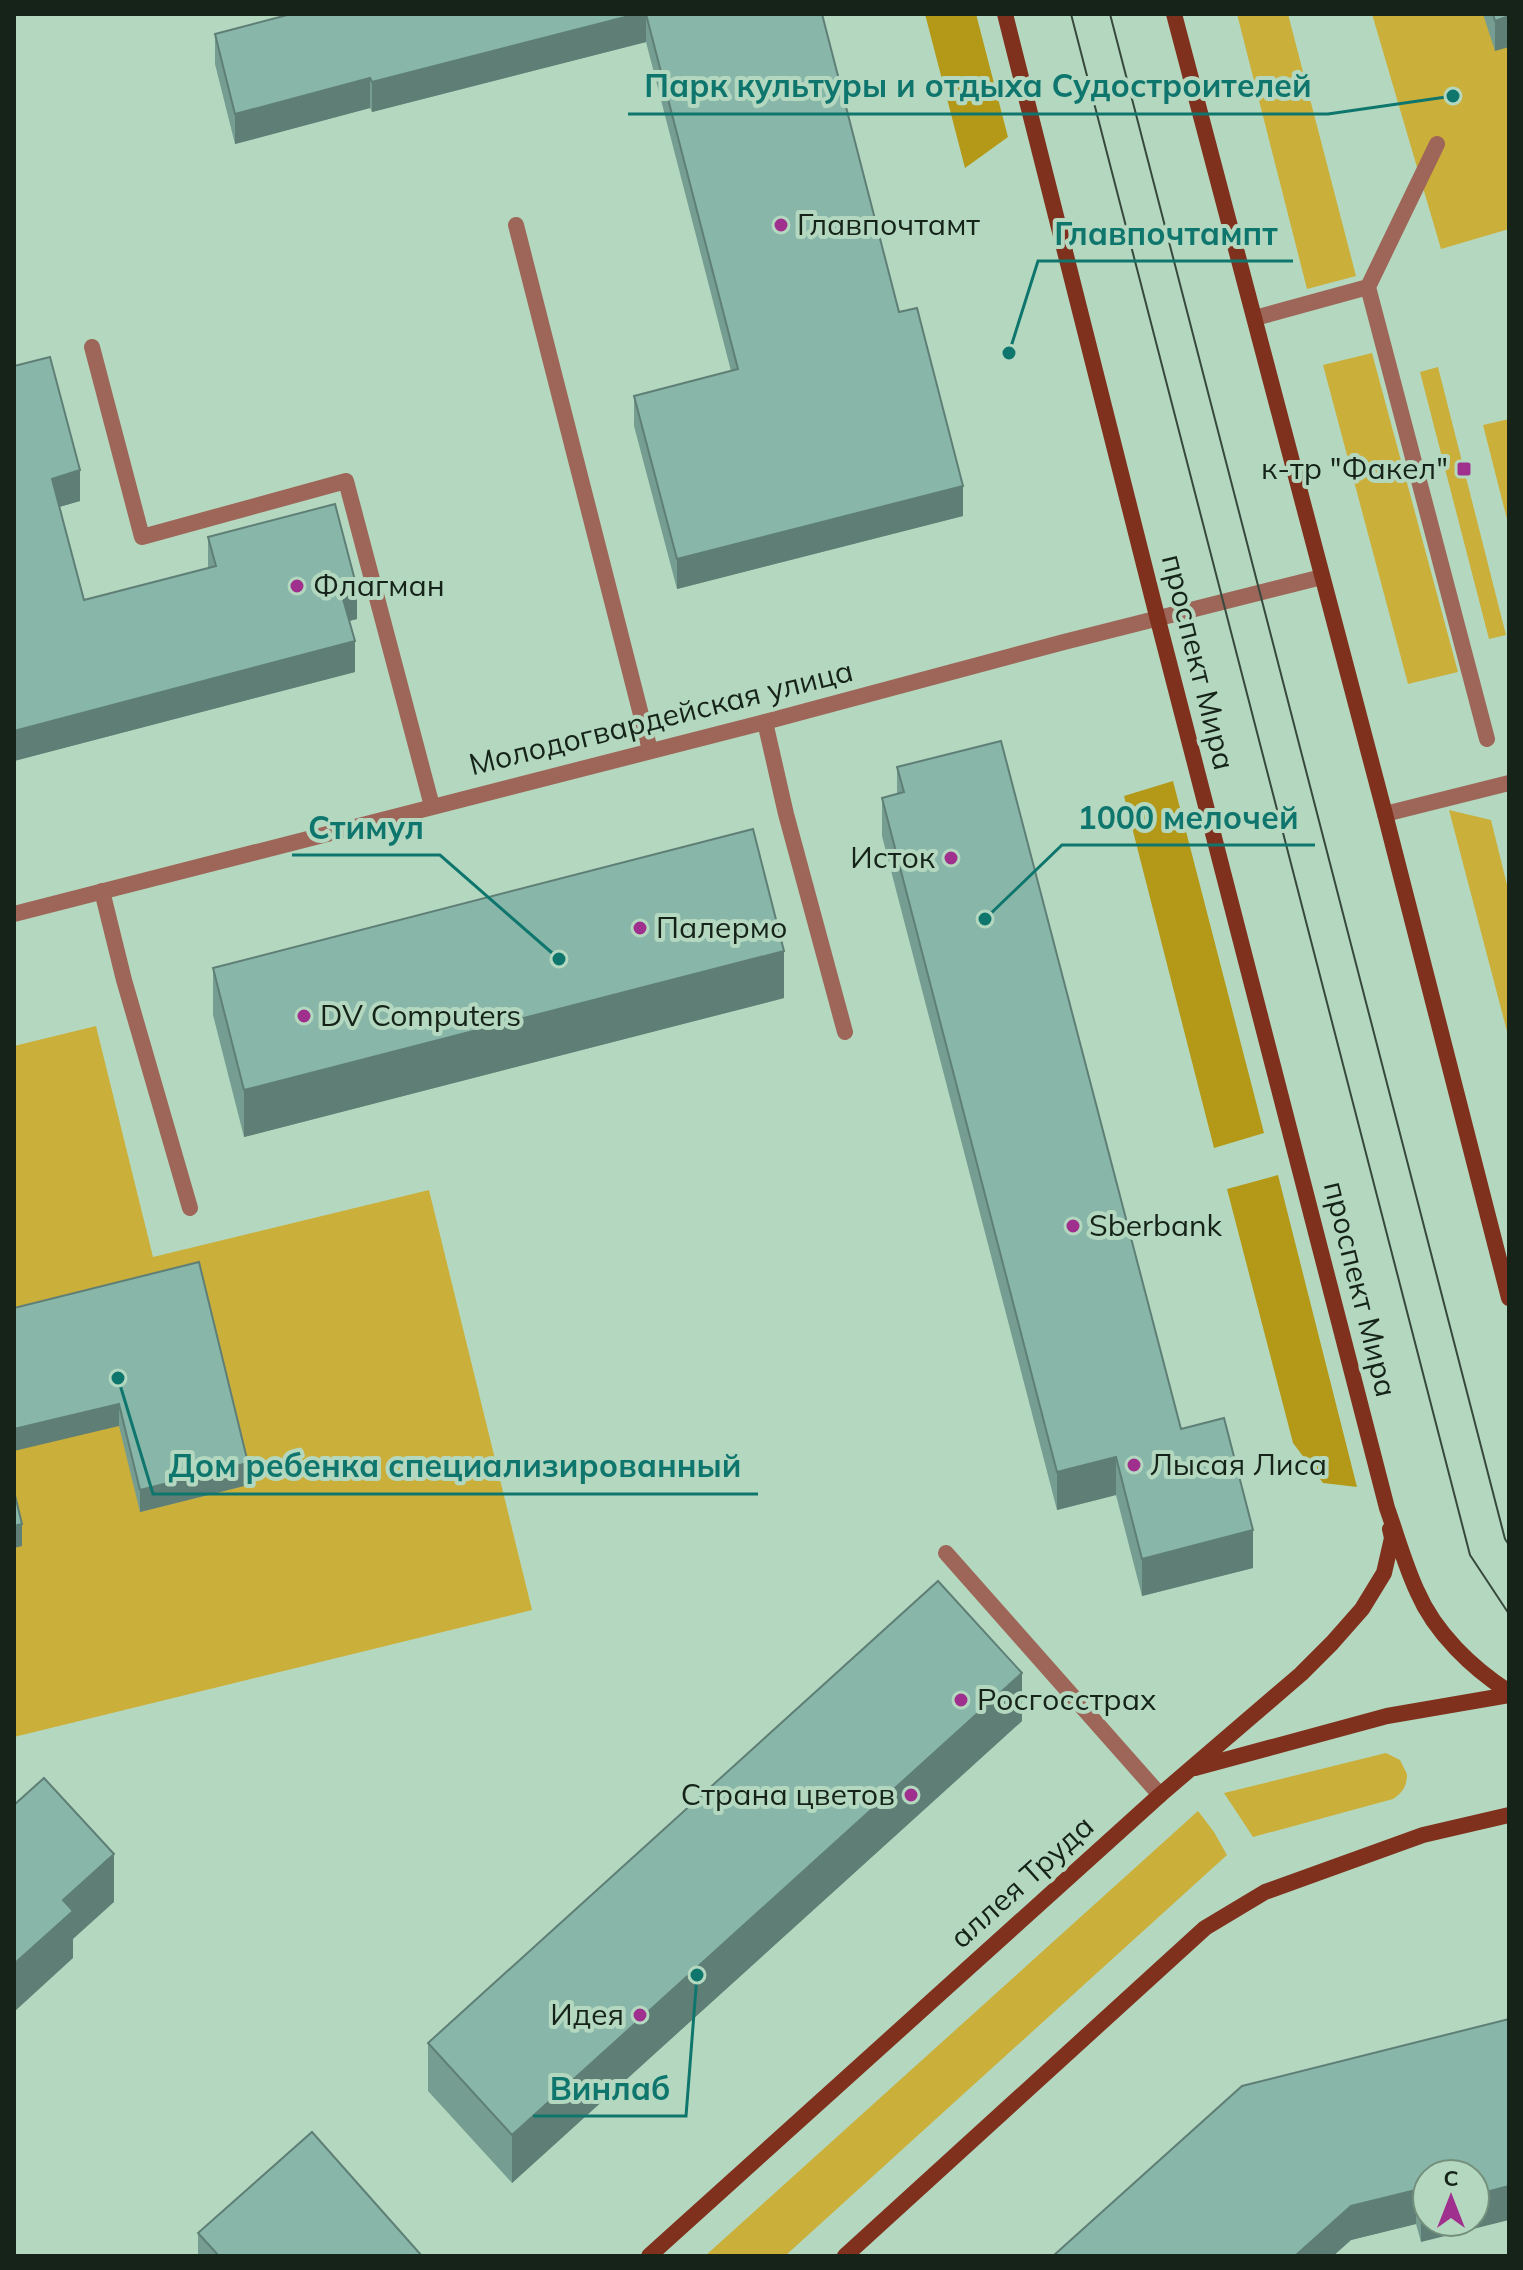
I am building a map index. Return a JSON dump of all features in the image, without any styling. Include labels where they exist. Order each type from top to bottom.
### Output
[{"type":"main road","name":"проспект Мира","points":[[1005,14],[1387,1508],[1392,1538],[1384,1573],[1362,1609],[1301,1674],[1189,1769]]},
{"type":"main road","points":[[1174,14],[1509,1298]]},
{"type":"main road","name":"проспект Мира","points":[[1387,1508],[1418,1593],[1442,1633],[1486,1677],[1509,1694]]},
{"type":"main road","name":"аллея Труда","points":[[649,2256],[1189,1769],[1387,1716],[1509,1694]]},
{"type":"main road","points":[[845,2256],[1205,1928],[1265,1892],[1423,1835],[1509,1815]]},
{"type":"street","points":[[1437,144],[1368,287],[1487,739]]},
{"type":"street","points":[[516,225],[650,750]]},
{"type":"street","points":[[1255,318],[1368,287]]},
{"type":"street","points":[[92,347],[142,537],[346,481],[432,806]]},
{"type":"street","name":"Молодогвардейская улица","points":[[14,914],[1322,577]]},
{"type":"street","points":[[765,722],[786,814],[845,1032]]},
{"type":"street","points":[[1385,814],[1509,783]]},
{"type":"street","points":[[102,891],[124,980],[190,1208]]},
{"type":"street","points":[[946,1553],[1160,1795]]},
{"type":"shaded area","points":[[925,14],[976,14],[1008,137],[965,168]]},
{"type":"shaded area","points":[[1237,14],[1288,14],[1356,276],[1307,289]]},
{"type":"shaded area","points":[[1372,14],[1509,14],[1509,229],[1441,249]]},
{"type":"shaded area","points":[[1372,353],[1458,672],[1408,684],[1323,365]]},
{"type":"shaded area","points":[[1438,367],[1506,635],[1489,639],[1420,372]]},
{"type":"shaded area","points":[[1509,419],[1509,527],[1483,425]]},
{"type":"shaded area","points":[[1173,781],[1264,1133],[1214,1148],[1124,796]]},
{"type":"shaded area","points":[[1449,810],[1491,820],[1509,893],[1509,1039]]},
{"type":"shaded area","points":[[96,1026],[153,1257],[429,1190],[532,1610],[14,1737],[14,1046]]},
{"type":"shaded area","points":[[1278,1175],[1357,1487],[1323,1483],[1293,1443],[1227,1189]]},
{"type":"shaded area","points":[[1386,1753],[1400,1760],[1407,1774],[1404,1788],[1393,1799],[1253,1837],[1224,1793]]},
{"type":"shaded area","points":[[1198,1811],[1227,1855],[785,2256],[705,2256]]},
{"type":"building","points":[[291,14],[637,14],[235,114],[215,34]]},
{"type":"building","name":"Главпочтамт","points":[[646,14],[822,14],[899,312],[917,308],[963,486],[677,559],[634,396],[738,369]]},
{"type":"building","points":[[1493,14],[1509,14],[1509,16],[1495,21]]},
{"type":"building","points":[[50,357],[80,470],[52,479],[84,600],[216,566],[208,537],[335,504],[357,588],[341,592],[355,641],[14,731],[14,366]]},
{"type":"building","points":[[1001,741],[1181,1429],[1224,1418],[1253,1530],[1142,1559],[1116,1457],[1057,1472],[882,798],[904,792],[897,767]]},
{"type":"building","points":[[753,829],[784,951],[244,1090],[213,968]]},
{"type":"building","points":[[199,1262],[248,1463],[140,1490],[119,1404],[14,1429],[14,1308]]},
{"type":"building","points":[[14,1491],[22,1524],[14,1526]]},
{"type":"building","points":[[938,1581],[1022,1673],[512,2135],[428,2043]]},
{"type":"building","points":[[44,1778],[114,1854],[63,1900],[73,1911],[14,1964],[14,1805]]},
{"type":"building","points":[[1509,2019],[1509,2186],[1491,2191],[1491,2158],[1411,2158],[1411,2191],[1351,2206],[1295,2256],[1053,2256],[1242,2086]]},
{"type":"building","points":[[312,2132],[422,2256],[219,2256],[198,2233]]},
{"type":"tram line","points":[[1071,14],[1470,1555],[1509,1614]]},
{"type":"tram line","points":[[1110,14],[1509,1545]]},
{"type":"place","name":"Парк культуры и отдыха Судостроителей","points":[[1453,96]]},
{"type":"place","name":"Главпочтамт","points":[[781,225]]},
{"type":"place","name":"Главпочтампт","points":[[1009,353]]},
{"type":"place","name":"к-тр \"Факел\"","points":[[1464,469]]},
{"type":"place","name":"Флагман","points":[[297,586]]},
{"type":"place","name":"Исток","points":[[951,858]]},
{"type":"place","name":"1000 мелочей","points":[[985,919]]},
{"type":"place","name":"Палермо","points":[[640,928]]},
{"type":"place","name":"Стимул","points":[[559,959]]},
{"type":"place","name":"DV Computers","points":[[304,1016]]},
{"type":"place","name":"Sberbank","points":[[1073,1226]]},
{"type":"place","name":"Дом ребенка специализированный","points":[[118,1378]]},
{"type":"place","name":"Лысая Лиса","points":[[1134,1465]]},
{"type":"place","name":"Росгосстрах","points":[[961,1700]]},
{"type":"place","name":"Страна цветов","points":[[911,1795]]},
{"type":"place","name":"Винлаб","points":[[697,1975]]},
{"type":"place","name":"Идея","points":[[640,2015]]}]
